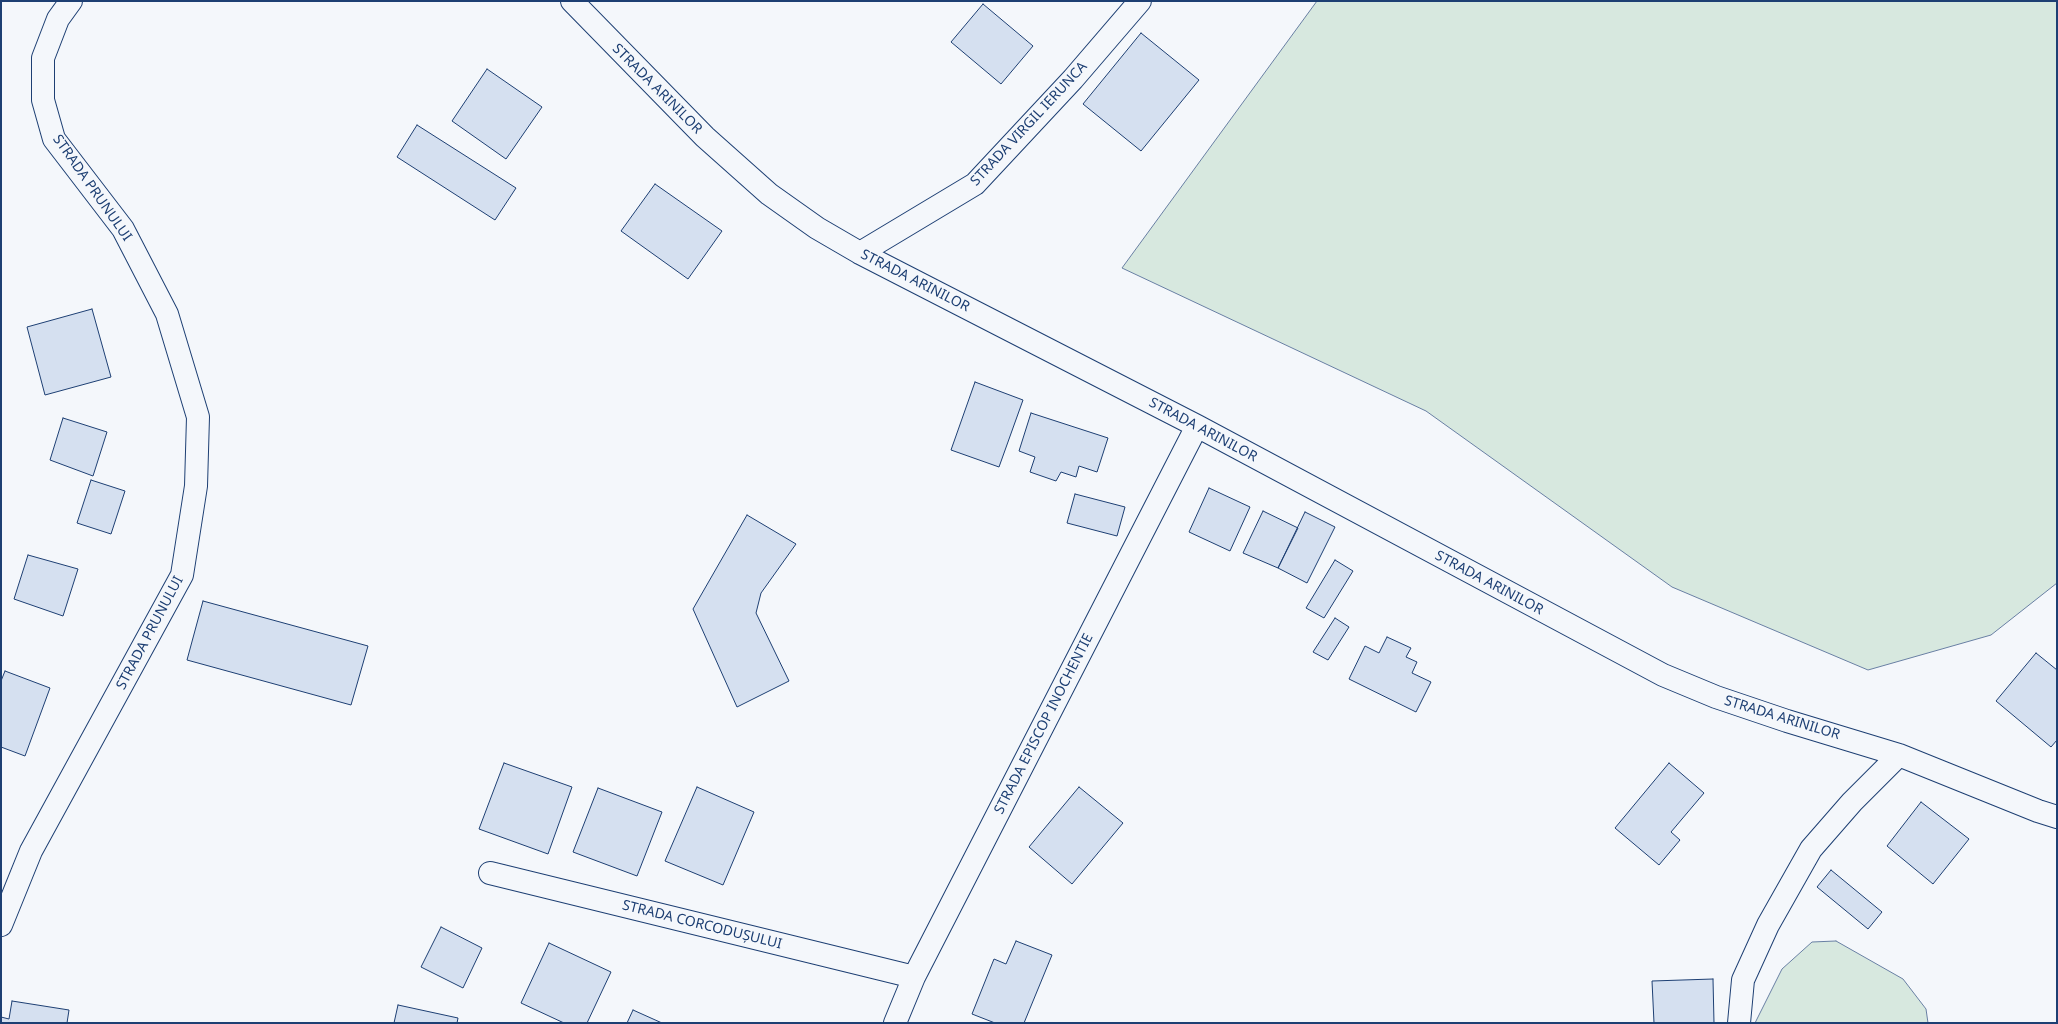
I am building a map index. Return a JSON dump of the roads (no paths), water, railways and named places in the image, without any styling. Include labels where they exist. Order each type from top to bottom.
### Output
[{"type":"street","name":"STRADA PRUNULUI","points":[[1,925],[31,851],[182,575],[196,486],[198,416],[168,314],[123,228],[54,139],[43,100],[43,58],[58,19],[71,1]]},
{"type":"street","name":"STRADA ARINILOR","points":[[572,1],[704,137],[769,194],[817,228],[860,253],[1197,426],[1663,676],[1716,697],[1787,721],[1899,755],[2038,811],[2057,817]]},
{"type":"street","name":"STRADA VIRGIL IERUNCA","points":[[860,253],[975,184],[1073,79],[1140,1]]},
{"type":"street","name":"STRADA EPISCOP INOCHENTIE","points":[[895,1023],[914,977],[1197,426]]},
{"type":"street","points":[[1739,1023],[1743,980],[1768,925],[1810,849],[1852,802],[1899,755]]},
{"type":"street","name":"STRADA CORCODUȘULUI","points":[[490,873],[914,977]]}]
